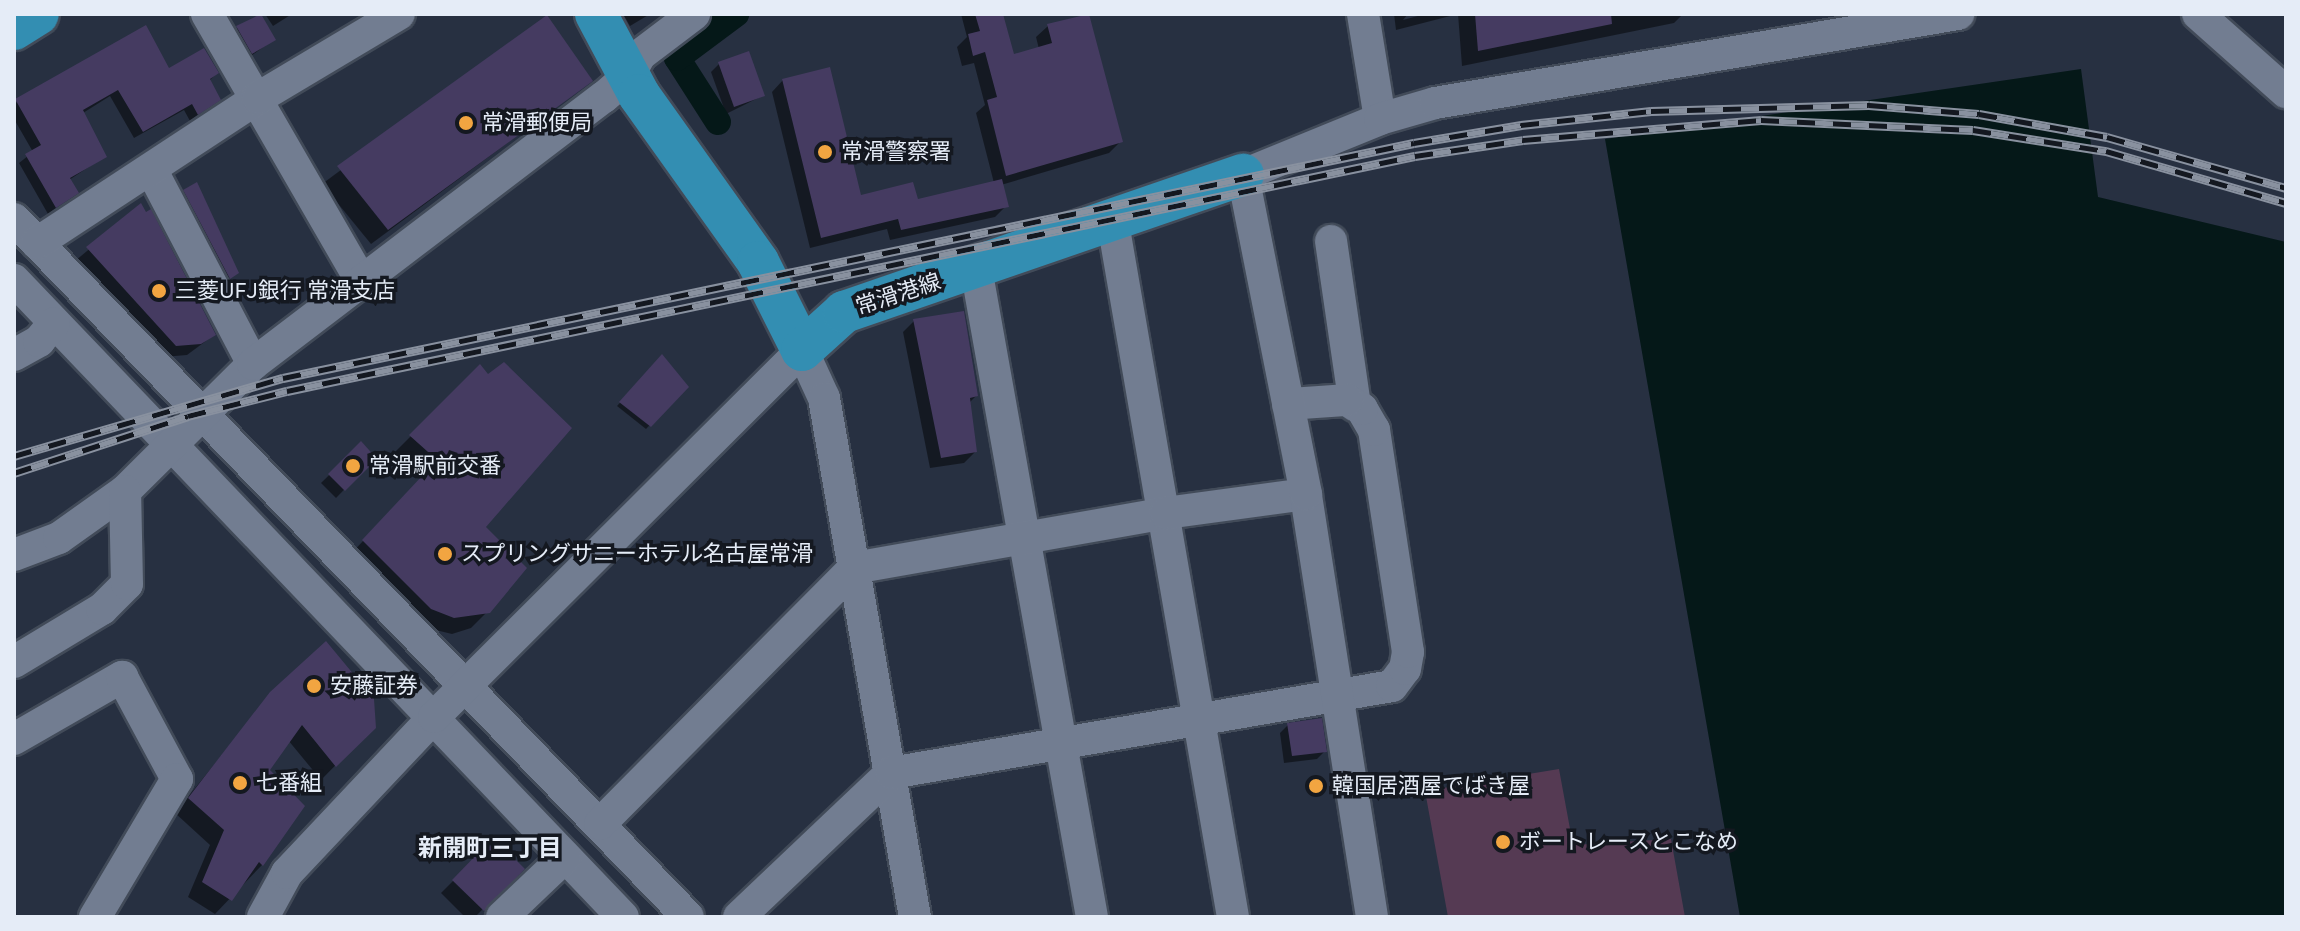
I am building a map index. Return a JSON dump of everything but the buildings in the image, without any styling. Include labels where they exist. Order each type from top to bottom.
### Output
[{"type":"main road","points":[[14,29],[38,14]]},
{"type":"main road","points":[[596,14],[629,75],[758,262],[802,350]]},
{"type":"main road","name":"常滑港線","points":[[802,350],[844,312],[1113,223],[1243,175]]},
{"type":"street","points":[[207,14],[360,279]]},
{"type":"street","points":[[37,243],[152,171],[258,98],[399,14]]},
{"type":"street","points":[[14,555],[59,538],[125,491],[253,364],[629,75],[640,55],[694,14]]},
{"type":"street","points":[[1363,14],[1380,119]]},
{"type":"street","points":[[1372,917],[1306,494],[1243,175],[1380,119],[1435,103],[1958,14]]},
{"type":"street","points":[[2198,14],[2286,92]]},
{"type":"street","points":[[152,171],[253,364]]},
{"type":"street","points":[[14,219],[688,917]]},
{"type":"street","points":[[1113,223],[1166,513],[1233,917]]},
{"type":"street","points":[[739,917],[891,773],[1392,686],[1405,669],[1408,652],[1374,430],[1355,405],[1331,241]]},
{"type":"street","points":[[976,268],[1092,917]]},
{"type":"street","points":[[14,280],[173,442],[623,917]]},
{"type":"street","points":[[14,355],[39,341],[54,323]]},
{"type":"street","points":[[263,917],[287,873],[434,717],[802,350],[824,398],[915,917]]},
{"type":"street","points":[[1288,404],[1326,399],[1355,405]]},
{"type":"street","points":[[14,662],[102,609],[127,584],[125,491]]},
{"type":"street","points":[[600,824],[854,568],[1166,513],[1306,494]]},
{"type":"street","points":[[14,739],[122,677],[177,779],[95,917]]},
{"type":"street","points":[[502,917],[565,857]]},
{"type":"shaded area","points":[[2081,69],[2098,197],[2286,242],[2286,917],[1740,917],[1605,139]]},
{"type":"shaded area","name":"ボートレースとこなめ","points":[[1559,769],[1573,845],[1671,839],[1685,917],[1448,917],[1425,791]]},
{"type":"waterway","points":[[718,122],[677,58],[736,14]]},
{"type":"railway","points":[[14,456],[283,378],[1414,143],[1521,125],[1651,111],[1869,105],[1979,114],[2107,137],[2286,188]]},
{"type":"railway","points":[[14,473],[188,416],[287,391],[1415,156],[1523,140],[1761,120],[1973,130],[2106,151],[2286,203]]},
{"type":"place","name":"常滑郵便局","points":[[466,123]]},
{"type":"place","name":"常滑警察署","points":[[825,152]]},
{"type":"place","name":"三菱UFJ銀行 常滑支店","points":[[159,291]]},
{"type":"place","name":"常滑駅前交番","points":[[353,466]]},
{"type":"place","name":"スプリングサニーホテル名古屋常滑","points":[[445,554]]},
{"type":"place","name":"安藤証券","points":[[314,686]]},
{"type":"place","name":"七番組","points":[[240,783]]},
{"type":"place","name":"韓国居酒屋でばき屋","points":[[1316,786]]},
{"type":"place","name":"ボートレースとこなめ","points":[[1503,842]]},
{"type":"district","name":"新開町三丁目","points":[[490,848]]}]
